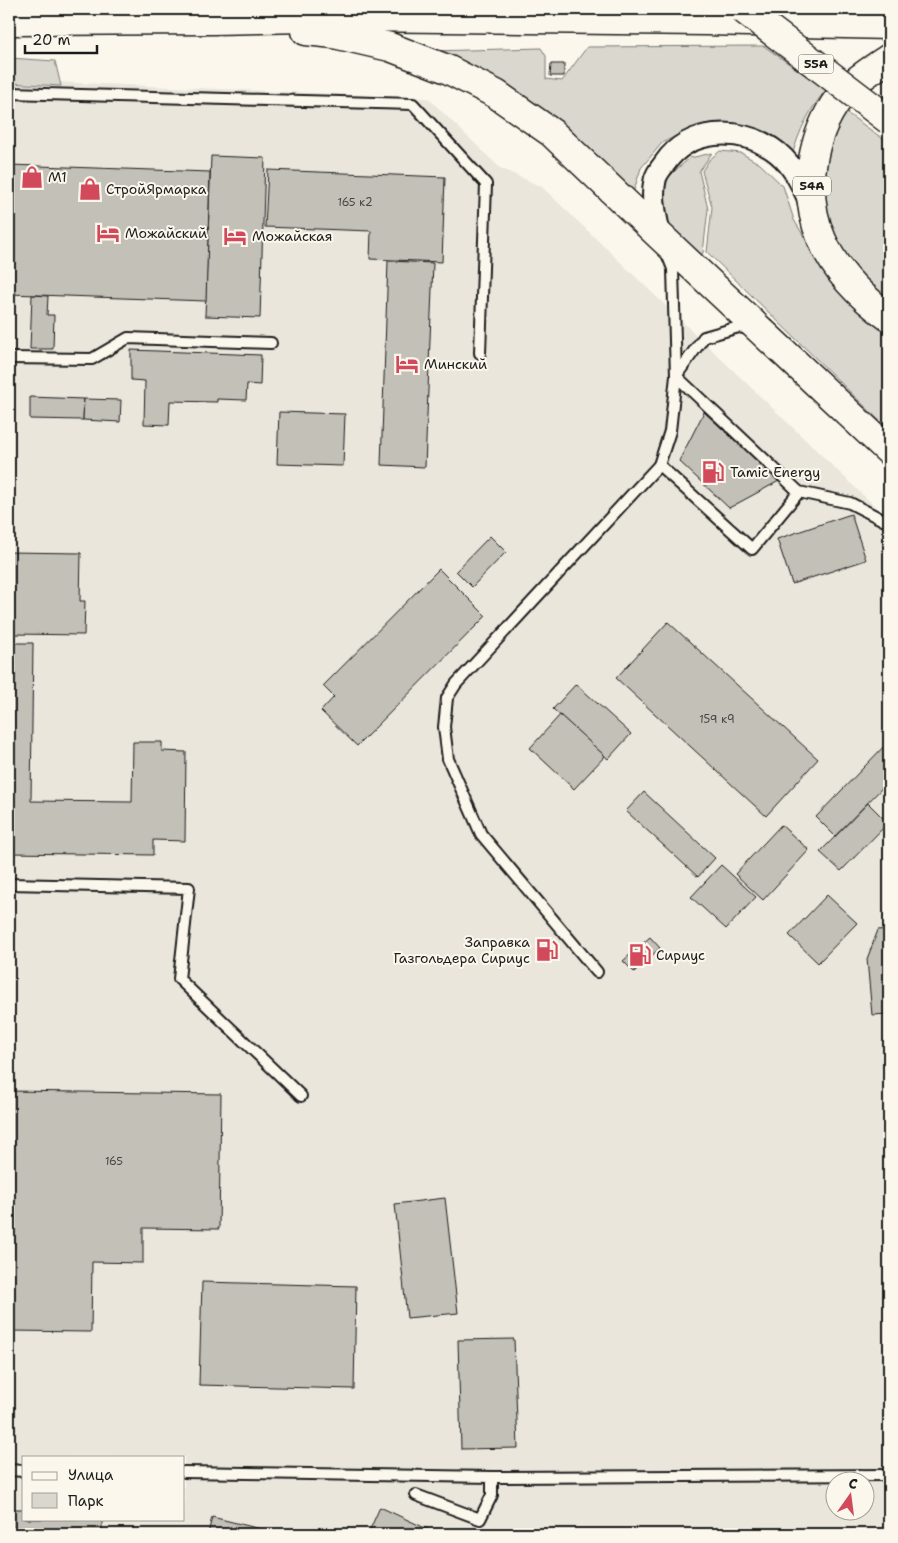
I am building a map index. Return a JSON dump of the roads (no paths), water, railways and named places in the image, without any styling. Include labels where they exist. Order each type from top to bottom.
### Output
[{"type":"main road","name":"55А","points":[[743,9],[889,120]]},
{"type":"main road","points":[[9,21],[349,17],[889,25]]},
{"type":"main road","points":[[213,20],[334,34],[390,46],[447,69],[496,94],[552,133],[889,451]]},
{"type":"main road","name":"54А","points":[[889,58],[861,76],[835,104],[817,139],[811,168],[813,210],[822,240],[840,270],[860,294],[889,318]]},
{"type":"street","points":[[660,236],[654,210],[656,177],[668,158],[684,144],[702,137],[725,133],[749,137],[772,149],[797,173],[813,210]]},
{"type":"lane","points":[[9,94],[412,104],[486,184],[480,353]]},
{"type":"lane","points":[[597,972],[481,834],[448,759],[444,727],[447,698],[456,684],[659,465],[670,431],[676,376],[673,269],[660,236]]},
{"type":"lane","points":[[676,376],[704,337],[739,327],[762,333]]},
{"type":"lane","points":[[9,358],[92,359],[128,338],[271,343]]},
{"type":"lane","points":[[676,376],[800,492],[850,503],[889,522]]},
{"type":"lane","points":[[659,465],[752,550],[800,492]]},
{"type":"lane","points":[[9,884],[189,888],[179,979],[301,1096]]},
{"type":"lane","points":[[9,1470],[22,1470]]},
{"type":"lane","points":[[185,1472],[492,1477],[889,1475]]},
{"type":"lane","points":[[416,1495],[480,1519],[492,1495],[492,1477]]},
{"type":"place","name":"М1","points":[[32,177]]},
{"type":"place","name":"СтройЯрмарка","points":[[90,189]]},
{"type":"place","name":"Можайский","points":[[108,233]]},
{"type":"place","name":"Можайская","points":[[235,236]]},
{"type":"place","name":"Минский","points":[[407,364]]},
{"type":"place","name":"Tamic Energy","points":[[713,472]]},
{"type":"place","name":"Заправка Газгольдера Сириус","points":[[547,950]]},
{"type":"place","name":"Сириус","points":[[640,955]]}]
